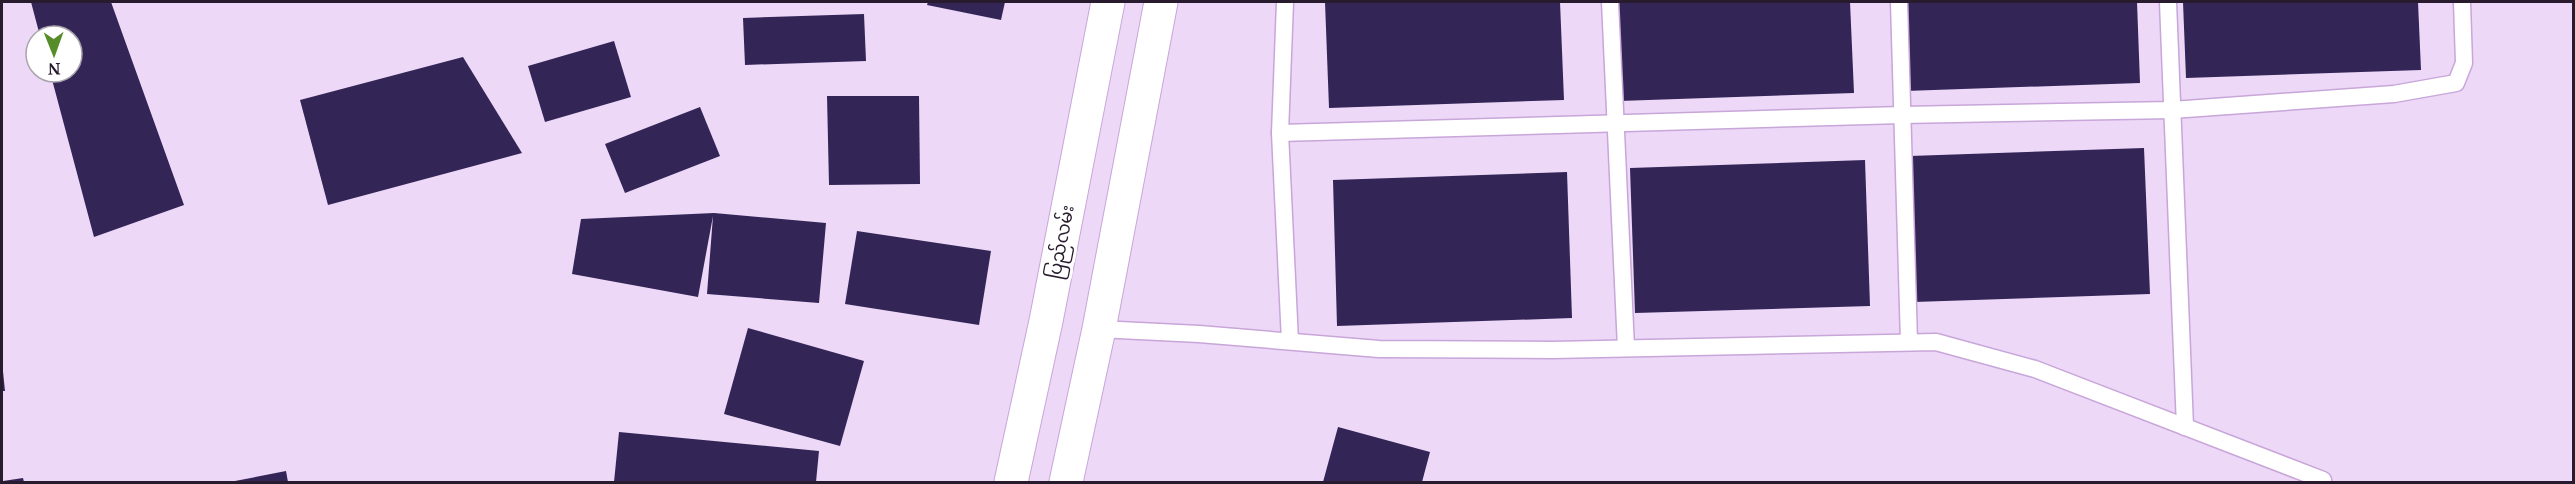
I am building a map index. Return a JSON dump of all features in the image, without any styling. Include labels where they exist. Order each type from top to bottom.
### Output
[{"type":"highway","name":"ပြည်လမ်း","points":[[1011,483],[1046,321],[1108,2]]},
{"type":"highway","points":[[1066,483],[1099,329],[1161,2]]},
{"type":"lane","points":[[1285,2],[1280,133],[1290,341]]},
{"type":"lane","points":[[1610,2],[1626,348]]},
{"type":"lane","points":[[1899,2],[1909,342]]},
{"type":"lane","points":[[2168,2],[2185,427]]},
{"type":"lane","points":[[1280,133],[1902,115],[2172,110],[2394,94],[2456,83],[2464,63],[2462,2]]},
{"type":"lane","points":[[1099,329],[1199,334],[1379,349],[1626,348],[1936,342],[2035,369],[2322,480]]},
{"type":"building","points":[[31,2],[111,2],[184,205],[94,237],[53,84],[84,84],[84,24],[37,24]]},
{"type":"building","points":[[928,2],[1005,2],[1001,20],[927,5]]},
{"type":"building","points":[[1325,2],[1560,2],[1564,100],[1329,108]]},
{"type":"building","points":[[1616,2],[1850,2],[1854,93],[1619,101]]},
{"type":"building","points":[[1902,2],[2137,2],[2140,83],[1905,91]]},
{"type":"building","points":[[2183,2],[2418,2],[2421,70],[2186,78]]},
{"type":"building","points":[[864,14],[866,61],[745,65],[743,18]]},
{"type":"building","points":[[614,41],[631,97],[545,122],[528,66]]},
{"type":"building","points":[[463,57],[522,153],[328,205],[300,100]]},
{"type":"building","points":[[827,96],[919,96],[920,184],[829,185]]},
{"type":"building","points":[[700,107],[720,156],[625,193],[605,144]]},
{"type":"building","points":[[2144,148],[2150,294],[1914,302],[1910,156]]},
{"type":"building","points":[[1865,160],[1870,306],[1635,313],[1630,168]]},
{"type":"building","points":[[1567,172],[1572,318],[1337,326],[1333,180]]},
{"type":"building","points":[[714,213],[826,223],[819,303],[707,294],[713,216],[698,297],[572,274],[581,219]]},
{"type":"building","points":[[857,231],[991,251],[979,325],[845,304]]},
{"type":"building","points":[[748,328],[864,361],[840,446],[724,414]]},
{"type":"building","points":[[2,362],[5,391],[2,391]]},
{"type":"building","points":[[1338,427],[1430,452],[1422,482],[1323,482]]},
{"type":"building","points":[[619,432],[819,451],[816,482],[614,482]]},
{"type":"building","points":[[286,471],[288,482],[235,482],[235,481]]},
{"type":"building","points":[[23,478],[24,482],[3,482],[3,481]]}]
